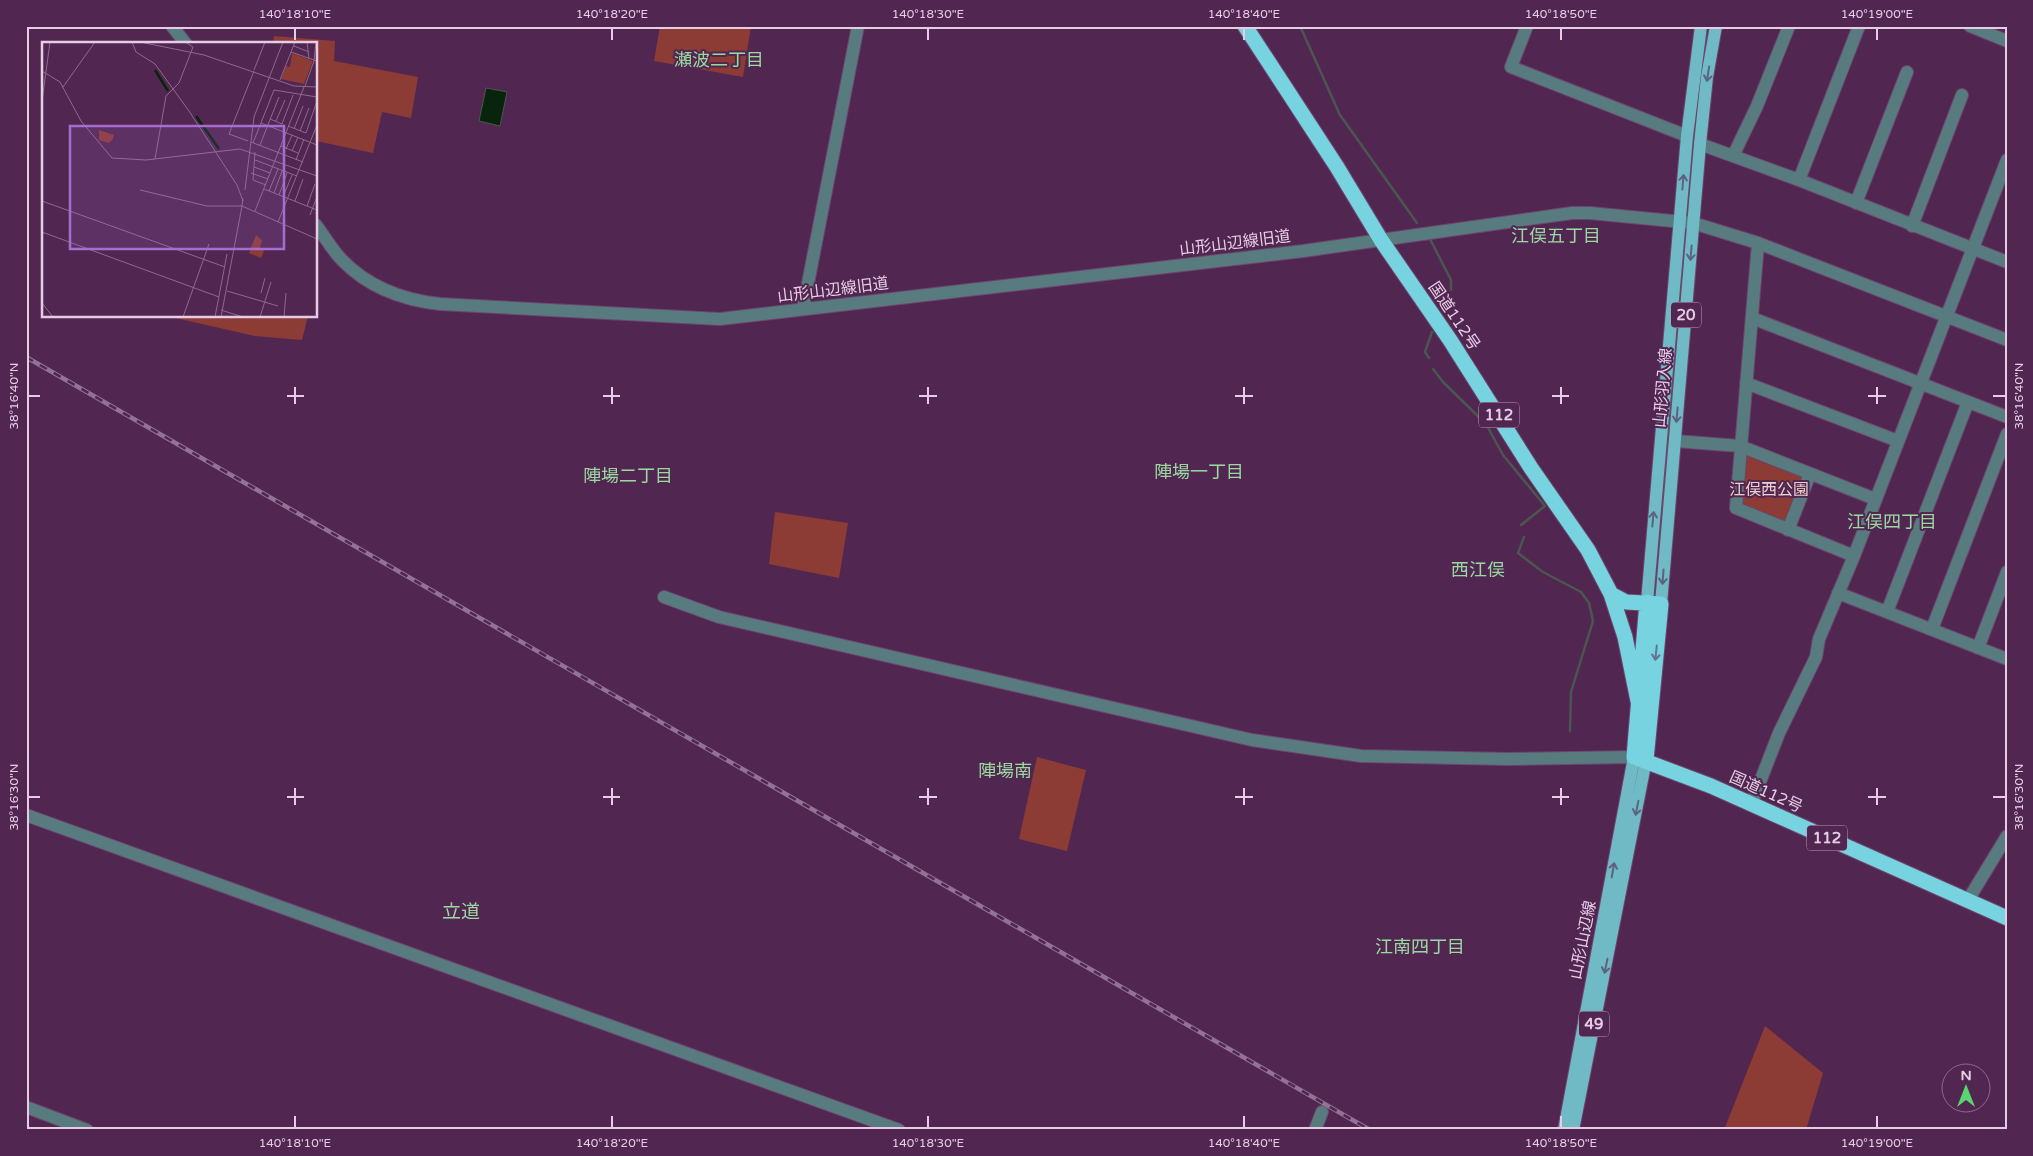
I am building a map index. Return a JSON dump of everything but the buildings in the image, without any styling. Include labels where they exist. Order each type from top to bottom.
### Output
[{"type":"highway","name":"国道112号","points":[[1245,26],[1337,167],[1380,240],[1450,340],[1531,468],[1588,550],[1611,594],[1625,637],[1638,701]]},
{"type":"highway","points":[[1611,594],[1626,602],[1654,603]]},
{"type":"highway","points":[[1640,759],[1638,701],[1654,603]]},
{"type":"highway","points":[[1640,759],[1654,603]]},
{"type":"highway","name":"国道112号","points":[[1640,759],[1751,804],[2007,918]]},
{"type":"main road","name":"山形羽入線","points":[[1654,603],[1687,136],[1701,26]]},
{"type":"main road","name":"山形羽入線","points":[[1654,603],[1675,441],[1700,144],[1707,77],[1716,26]]},
{"type":"main road","name":"山形山辺線","points":[[1573,1130],[1640,759]]},
{"type":"main road","name":"山形山辺線","points":[[1564,1130],[1610,918]]},
{"type":"street","points":[[172,26],[184,42]]},
{"type":"street","points":[[804,309],[858,26]]},
{"type":"street","points":[[1527,26],[1511,67],[1687,136]]},
{"type":"street","points":[[1733,156],[1758,106],[1789,26]]},
{"type":"street","points":[[1799,180],[1860,26]]},
{"type":"street","points":[[1970,26],[2007,40]]},
{"type":"street","points":[[1856,203],[1906,72]]},
{"type":"street","points":[[1912,226],[1962,95]]},
{"type":"street","points":[[1700,144],[1799,180],[2007,262]]},
{"type":"street","points":[[1751,804],[1779,733],[1816,657],[1819,639],[1854,556],[1973,249],[2001,190],[2007,160]]},
{"type":"street","name":"山形山辺線旧道","points":[[318,228],[342,260],[362,278],[390,293],[414,301],[720,319],[1190,265],[1572,213],[1590,213],[1693,223],[1758,243],[2007,340]]},
{"type":"street","points":[[1758,243],[1736,508],[1854,556]]},
{"type":"street","points":[[1752,318],[1921,382],[2007,417]]},
{"type":"street","points":[[1746,383],[1898,441]]},
{"type":"street","points":[[1887,612],[1968,402]]},
{"type":"street","points":[[1932,629],[2007,434]]},
{"type":"street","points":[[1675,441],[1740,446],[1876,499]]},
{"type":"street","points":[[1788,530],[1810,474]]},
{"type":"street","points":[[1978,648],[2007,572]]},
{"type":"street","points":[[1838,593],[2007,659]]},
{"type":"street","points":[[664,597],[718,617],[1252,740],[1304,749],[1361,756],[1640,759]]},
{"type":"street","points":[[26,815],[899,1130]]},
{"type":"street","points":[[1968,900],[2007,836]]},
{"type":"street","points":[[26,1107],[86,1130]]},
{"type":"street","points":[[1315,1130],[1322,1112]]},
{"type":"green space","points":[[660,26],[751,26],[743,77],[654,61]]},
{"type":"green space","points":[[274,36],[335,41],[334,61],[418,77],[411,118],[382,112],[373,153],[318,141],[318,42],[273,42]]},
{"type":"green space","points":[[175,318],[308,318],[302,340],[255,336]]},
{"type":"green space","name":"江俣西公園","points":[[1740,446],[1810,474],[1788,530],[1736,508]]},
{"type":"green space","points":[[775,512],[848,523],[839,578],[769,564]]},
{"type":"green space","points":[[1037,757],[1086,770],[1067,851],[1019,839]]},
{"type":"green space","points":[[1765,1026],[1823,1073],[1806,1130],[1724,1130]]},
{"type":"shaded area","points":[[486,88],[507,92],[500,126],[479,121]]},
{"type":"waterway","points":[[1300,26],[1340,115],[1417,223]]},
{"type":"waterway","points":[[1430,239],[1451,280],[1451,290]]},
{"type":"waterway","points":[[1429,358],[1425,352],[1432,332]]},
{"type":"waterway","points":[[1433,369],[1443,382],[1486,424],[1503,455],[1545,506],[1521,525]]},
{"type":"waterway","points":[[1524,537],[1518,553],[1543,572],[1581,592],[1589,603],[1593,621],[1571,692],[1570,731]]},
{"type":"railway","points":[[26,357],[1370,1130]]},
{"type":"district","name":"瀬波二丁目","points":[[719,60]]},
{"type":"district","name":"江俣五丁目","points":[[1556,236]]},
{"type":"district","name":"陣場一丁目","points":[[1199,472]]},
{"type":"district","name":"陣場二丁目","points":[[628,476]]},
{"type":"district","name":"江俣四丁目","points":[[1892,522]]},
{"type":"district","name":"西江俣","points":[[1478,570]]},
{"type":"district","name":"陣場南","points":[[1005,771]]},
{"type":"district","name":"立道","points":[[461,912]]},
{"type":"district","name":"江南四丁目","points":[[1420,947]]}]
